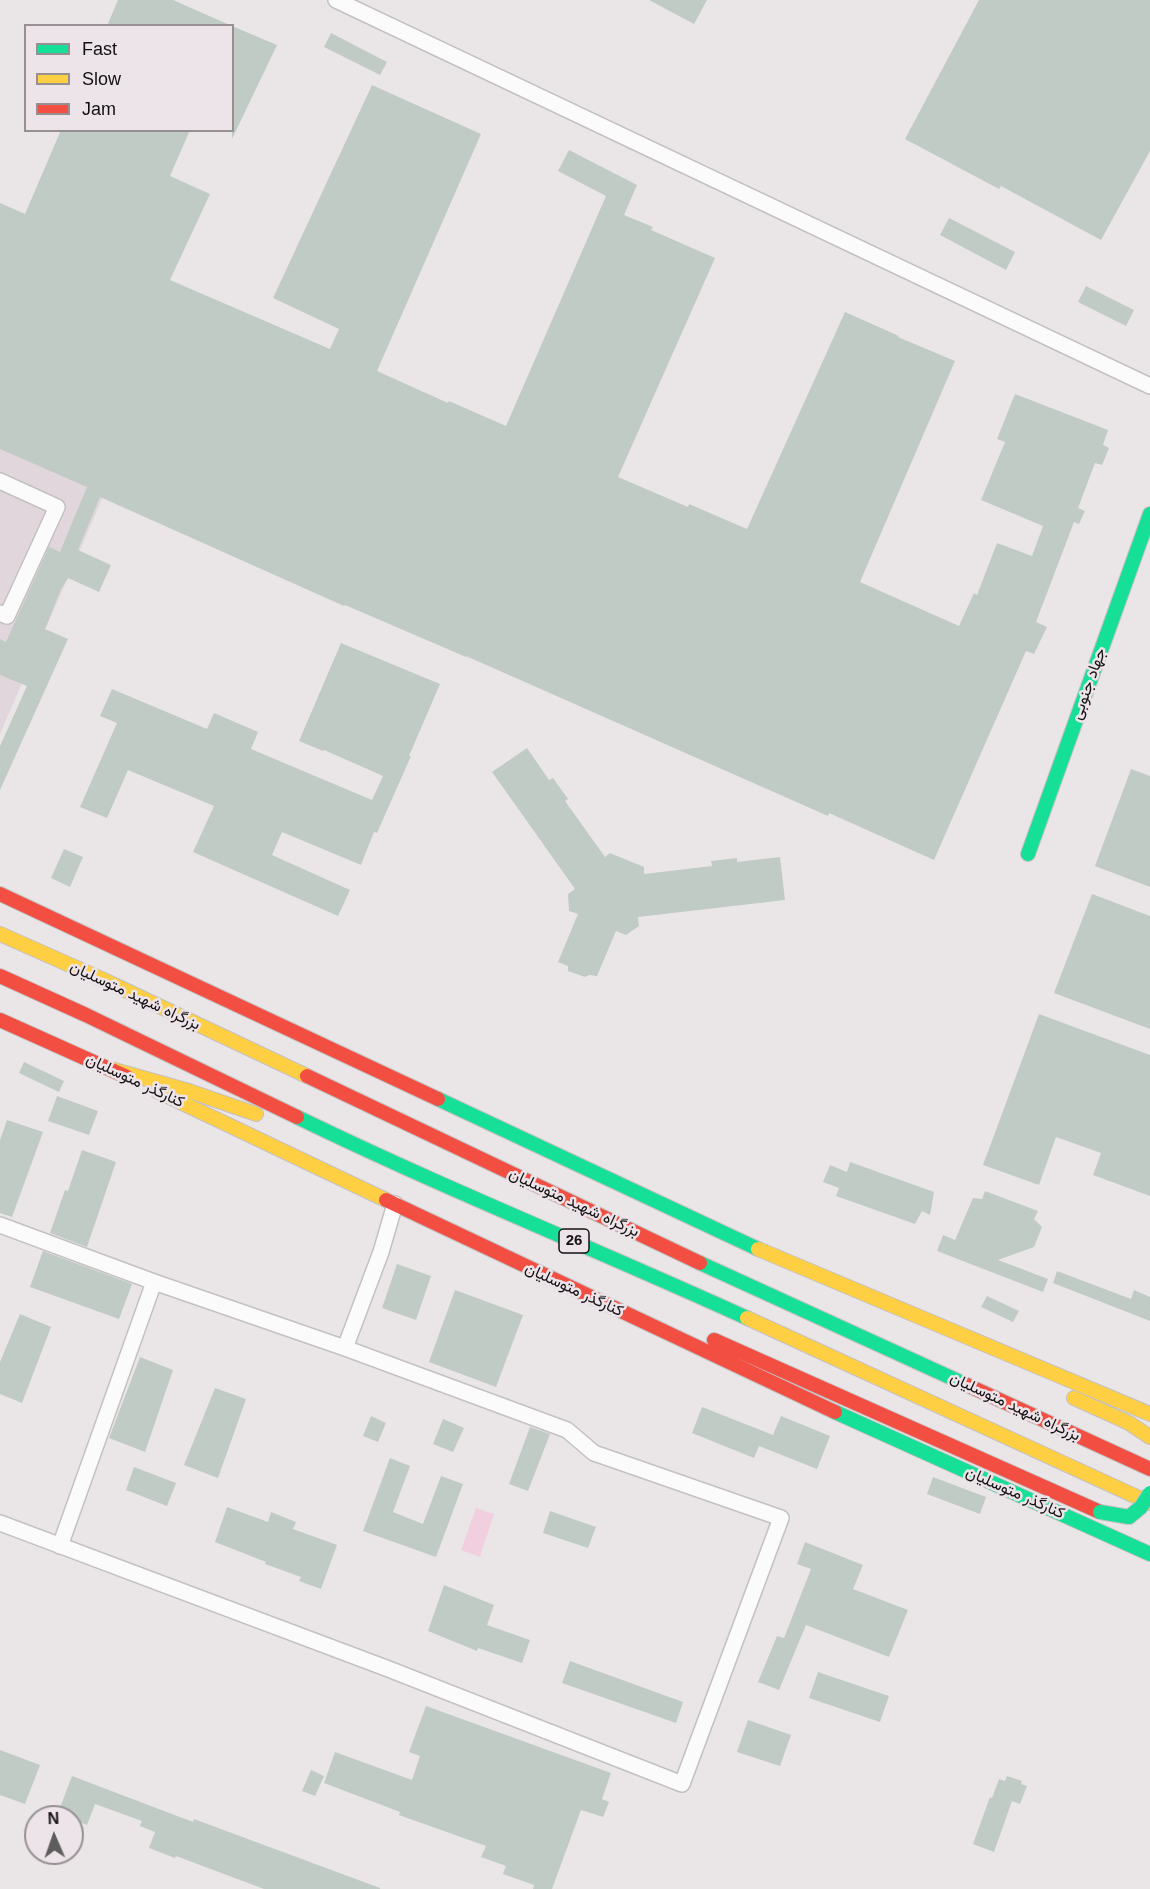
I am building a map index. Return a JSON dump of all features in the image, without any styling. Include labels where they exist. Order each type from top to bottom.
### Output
[{"type":"main road","name":"جهاد جنوبی","points":[[1028,854],[1150,514]]},
{"type":"main road","points":[[0,894],[764,1251],[881,1310],[1032,1379]]},
{"type":"main road","points":[[0,921],[106,981]]},
{"type":"main road","name":"بزرگراه شهید متوسلیان","points":[[0,934],[106,981],[715,1270],[1150,1469]]},
{"type":"main road","name":"بزرگراه شهید متوسلیان","points":[[0,976],[366,1151],[664,1280],[1150,1503]]},
{"type":"main road","name":"کنارگذر متوسلیان","points":[[0,1020],[111,1069],[777,1386],[1150,1554]]},
{"type":"main road","points":[[111,1069],[189,1091],[366,1151]]},
{"type":"main road","points":[[764,1251],[1150,1414]]},
{"type":"main road","points":[[536,1272],[621,1299],[1100,1512],[1130,1516],[1141,1507],[1150,1492]]},
{"type":"main road","points":[[1064,1394],[1129,1423],[1150,1437]]},
{"type":"street","points":[[336,0],[1150,386]]},
{"type":"street","points":[[0,481],[57,507],[7,616],[0,613]]},
{"type":"street","points":[[345,1348],[381,1252],[395,1204]]},
{"type":"street","points":[[0,1225],[567,1430],[594,1453],[781,1518],[682,1784],[386,1668],[0,1523]]},
{"type":"street","points":[[60,1546],[154,1282]]},
{"type":"shaded area","points":[[0,336],[145,400],[0,734]]},
{"type":"shaded area","points":[[476,1508],[494,1514],[480,1557],[461,1550]]},
{"type":"building","points":[[118,0],[173,0],[227,24],[108,24]]},
{"type":"building","points":[[649,0],[707,0],[694,24]]},
{"type":"building","points":[[979,0],[1150,0],[1150,151],[1101,240],[1001,186],[999,189],[905,139]]},
{"type":"building","points":[[234,27],[277,45],[232,139],[232,132],[234,132]]},
{"type":"building","points":[[331,33],[387,62],[380,75],[324,47]]},
{"type":"building","points":[[372,85],[481,134],[377,371],[506,426],[606,196],[558,171],[569,150],[637,185],[624,215],[653,227],[651,230],[715,258],[618,477],[747,529],[845,312],[955,361],[860,582],[959,626],[974,593],[977,595],[997,543],[1032,556],[1043,526],[981,500],[1005,442],[997,439],[1015,394],[1108,430],[1103,445],[1109,448],[1102,465],[1095,463],[1078,508],[1085,511],[1079,524],[1074,522],[1036,622],[1047,627],[1034,654],[1026,651],[934,860],[829,813],[828,816],[466,656],[344,606],[100,497],[78,550],[111,565],[99,592],[68,578],[61,589],[45,629],[68,639],[0,790],[0,746],[27,686],[0,675],[0,639],[6,642],[49,547],[60,552],[87,487],[0,449],[0,203],[25,214],[60,132],[189,132],[170,176],[210,194],[170,280],[330,349],[339,329],[273,298]]},
{"type":"building","points":[[949,218],[1015,252],[1006,270],[940,235]]},
{"type":"building","points":[[1086,286],[1134,310],[1126,326],[1078,302]]},
{"type":"building","points":[[341,643],[440,684],[409,756],[411,756],[377,833],[374,832],[361,865],[282,832],[272,855],[350,890],[338,916],[193,852],[214,806],[128,770],[107,818],[80,807],[117,723],[100,716],[112,689],[207,729],[214,713],[258,732],[251,749],[372,800],[383,776],[299,741]]},
{"type":"building","points":[[527,748],[549,780],[553,778],[568,799],[565,801],[605,857],[610,853],[644,867],[644,874],[712,866],[711,861],[737,858],[737,862],[780,857],[785,900],[638,917],[639,926],[626,935],[616,931],[597,976],[585,977],[568,971],[568,966],[558,962],[578,914],[569,911],[568,894],[575,889],[492,772]]},
{"type":"building","points":[[1131,769],[1150,776],[1150,887],[1095,866]]},
{"type":"building","points":[[64,849],[83,857],[70,887],[51,878]]},
{"type":"building","points":[[1092,894],[1150,916],[1150,1029],[1054,993]]},
{"type":"building","points":[[1039,1014],[1150,1055],[1150,1196],[1093,1175],[1101,1153],[1056,1137],[1039,1185],[983,1165]]},
{"type":"building","points":[[24,1062],[64,1081],[59,1092],[19,1073]]},
{"type":"building","points":[[57,1096],[98,1111],[89,1135],[48,1121]]},
{"type":"building","points":[[7,1120],[43,1132],[12,1217],[0,1213],[0,1140]]},
{"type":"building","points":[[82,1150],[116,1162],[87,1247],[50,1233]]},
{"type":"building","points":[[850,1162],[934,1192],[930,1215],[922,1211],[915,1224],[836,1196],[839,1188],[823,1182],[830,1165],[847,1172]]},
{"type":"building","points":[[985,1191],[1038,1211],[1034,1219],[1042,1227],[1034,1247],[998,1260],[1048,1279],[1043,1292],[937,1251],[943,1235],[955,1240],[973,1198],[982,1199]]},
{"type":"building","points":[[43,1251],[132,1284],[119,1319],[30,1287]]},
{"type":"building","points":[[397,1264],[431,1276],[416,1320],[382,1308]]},
{"type":"building","points":[[1057,1271],[1131,1299],[1134,1290],[1150,1297],[1150,1321],[1053,1283]]},
{"type":"building","points":[[455,1290],[523,1315],[496,1387],[429,1362]]},
{"type":"building","points":[[987,1296],[1019,1311],[1013,1322],[981,1307]]},
{"type":"building","points":[[20,1314],[51,1327],[22,1403],[0,1394],[0,1362]]},
{"type":"building","points":[[140,1357],[173,1370],[145,1452],[109,1438]]},
{"type":"building","points":[[215,1388],[246,1399],[218,1478],[184,1465]]},
{"type":"building","points":[[702,1407],[773,1435],[781,1416],[830,1436],[817,1469],[759,1446],[754,1458],[692,1433]]},
{"type":"building","points":[[371,1416],[386,1423],[378,1442],[363,1436]]},
{"type":"building","points":[[443,1419],[464,1428],[453,1452],[433,1444]]},
{"type":"building","points":[[530,1427],[550,1434],[528,1491],[509,1484]]},
{"type":"building","points":[[390,1458],[410,1466],[393,1512],[423,1524],[441,1476],[463,1484],[436,1557],[363,1531]]},
{"type":"building","points":[[134,1467],[176,1483],[167,1506],[126,1490]]},
{"type":"building","points":[[933,1477],[986,1497],[980,1514],[927,1494]]},
{"type":"building","points":[[227,1507],[268,1522],[271,1512],[296,1522],[293,1529],[337,1545],[321,1589],[299,1581],[301,1577],[215,1542]]},
{"type":"building","points":[[550,1511],[596,1527],[588,1548],[543,1533]]},
{"type":"building","points":[[805,1542],[863,1565],[853,1589],[908,1610],[889,1657],[806,1625],[779,1690],[758,1682],[777,1636],[784,1638],[811,1569],[797,1564]]},
{"type":"building","points":[[444,1585],[494,1605],[487,1625],[530,1640],[522,1663],[478,1648],[477,1651],[428,1631]]},
{"type":"building","points":[[570,1661],[683,1702],[676,1723],[562,1683]]},
{"type":"building","points":[[818,1672],[889,1696],[880,1722],[809,1698]]},
{"type":"building","points":[[426,1706],[611,1773],[602,1799],[609,1802],[603,1817],[581,1810],[552,1889],[533,1889],[534,1885],[503,1874],[506,1866],[481,1857],[486,1846],[399,1815],[400,1812],[324,1783],[335,1752],[412,1780],[420,1756],[409,1752]]},
{"type":"building","points":[[748,1720],[791,1735],[780,1766],[737,1752]]},
{"type":"building","points":[[0,1750],[40,1765],[25,1804],[0,1795]]},
{"type":"building","points":[[311,1770],[324,1776],[315,1796],[302,1791]]},
{"type":"building","points":[[72,1776],[380,1889],[264,1889],[149,1848],[155,1832],[140,1826],[142,1821],[95,1804],[87,1825],[84,1824],[84,1805],[61,1805]]},
{"type":"building","points":[[1007,1776],[1022,1781],[1021,1784],[1027,1786],[1020,1804],[1012,1801],[994,1852],[973,1844],[999,1779],[1005,1781]]},
{"type":"traffic: fast","points":[[1028,854],[1150,514]]},
{"type":"traffic: fast","points":[[438,1099],[758,1249]]},
{"type":"traffic: fast","points":[[297,1117],[409,1169],[747,1318]]},
{"type":"traffic: fast","points":[[700,1263],[967,1385]]},
{"type":"traffic: fast","points":[[835,1412],[1150,1554]]},
{"type":"traffic: fast","points":[[1100,1512],[1129,1517],[1141,1507],[1150,1493]]},
{"type":"traffic: slow","points":[[0,934],[106,981],[307,1076]]},
{"type":"traffic: slow","points":[[111,1069],[189,1091],[256,1114]]},
{"type":"traffic: slow","points":[[157,1091],[386,1200]]},
{"type":"traffic: slow","points":[[758,1249],[1150,1414]]},
{"type":"traffic: slow","points":[[747,1318],[1150,1503]]},
{"type":"traffic: slow","points":[[1074,1398],[1129,1423],[1150,1437]]},
{"type":"traffic: jam","points":[[0,894],[438,1099]]},
{"type":"traffic: jam","points":[[0,976],[297,1117]]},
{"type":"traffic: jam","points":[[0,1020],[127,1077]]},
{"type":"traffic: jam","points":[[307,1076],[700,1263]]},
{"type":"traffic: jam","points":[[386,1200],[835,1412]]},
{"type":"traffic: jam","points":[[714,1340],[1100,1512]]},
{"type":"traffic: jam","points":[[967,1385],[1150,1469]]}]
